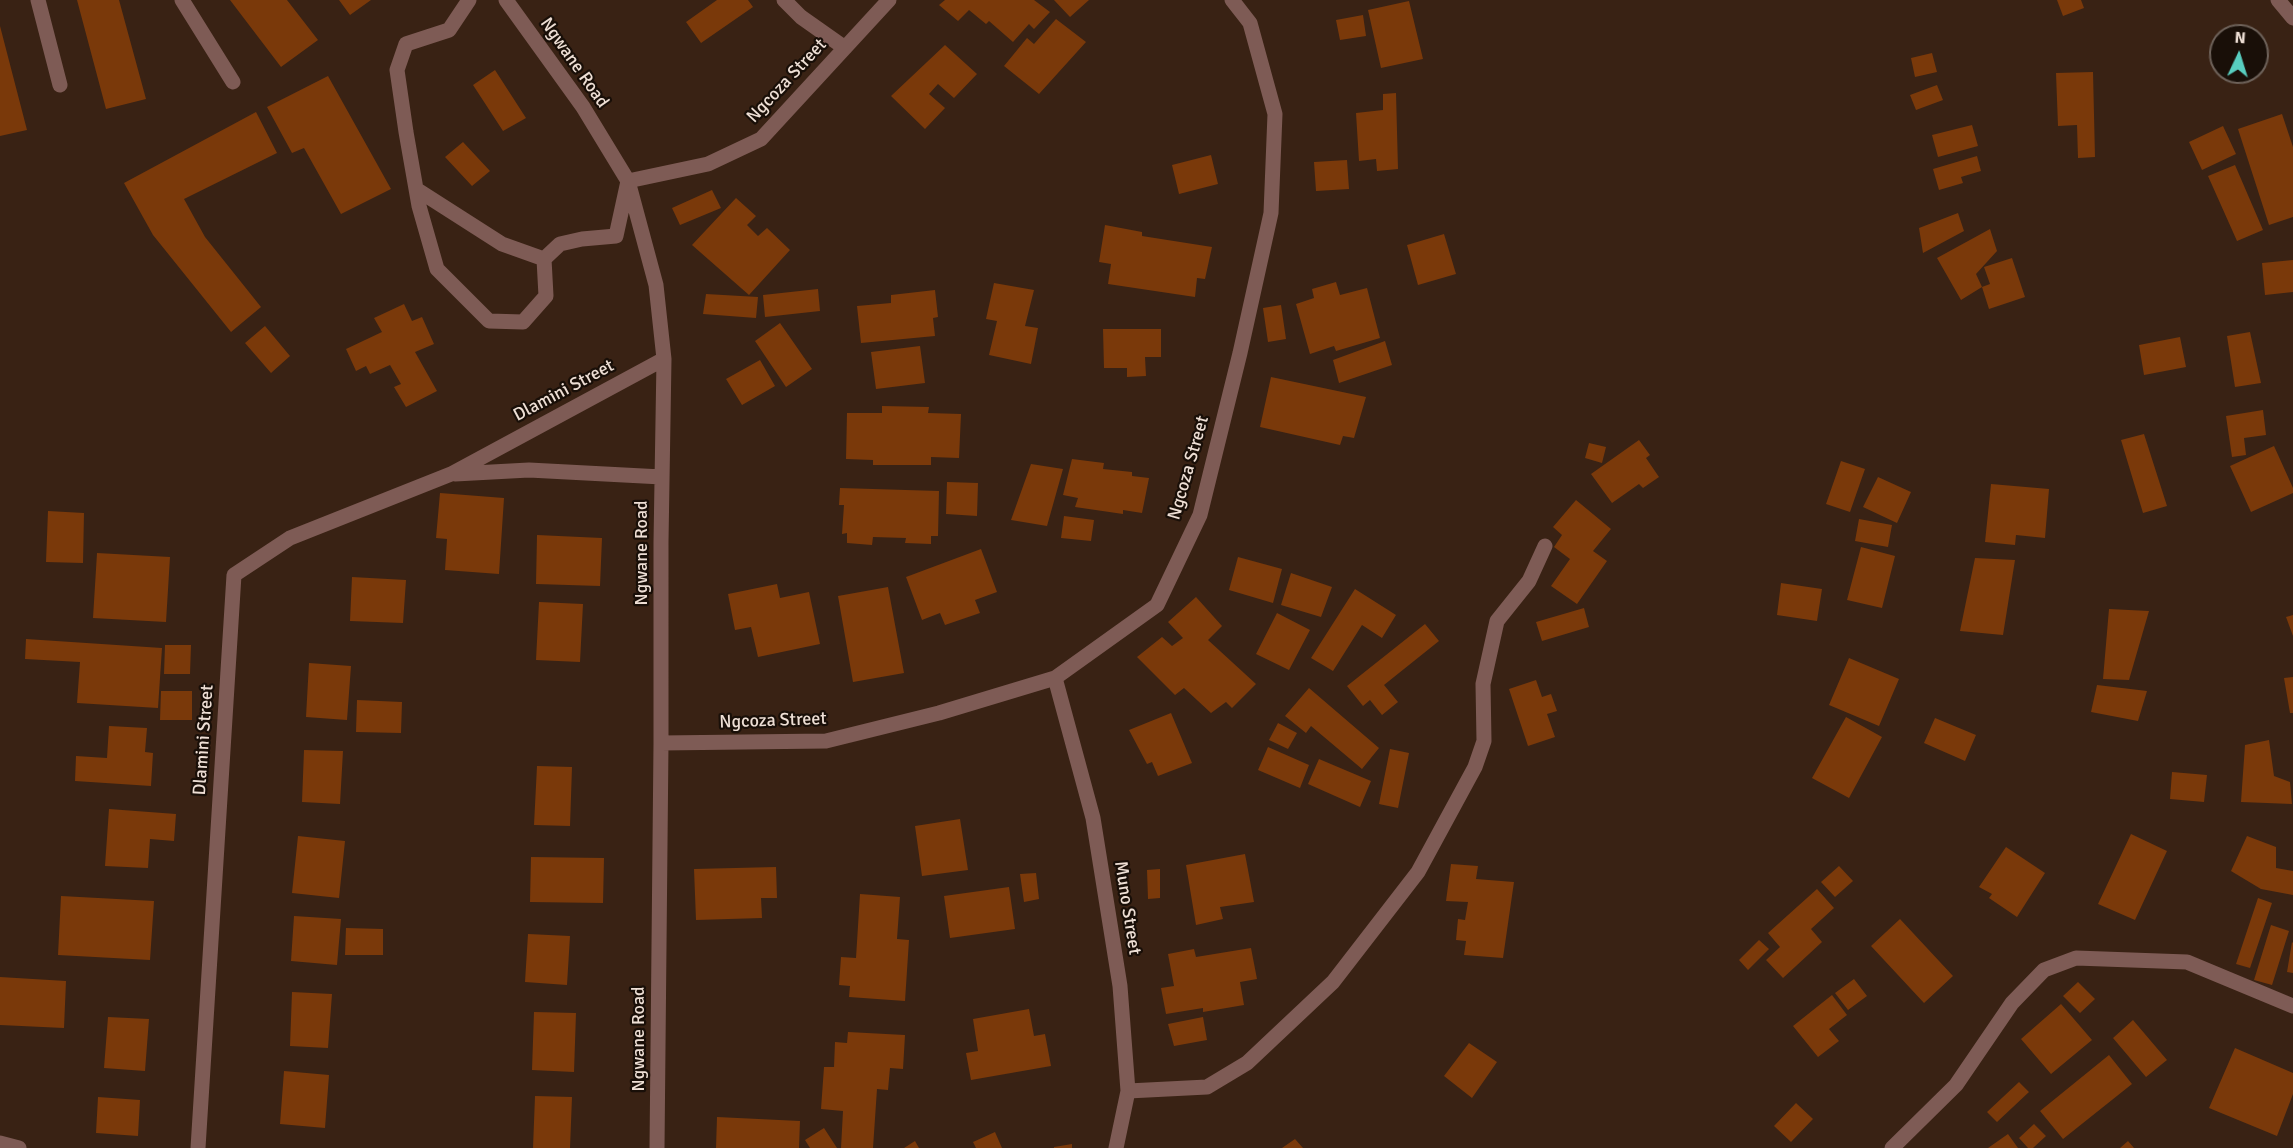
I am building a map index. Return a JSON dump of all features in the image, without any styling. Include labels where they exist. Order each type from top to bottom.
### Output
[{"type":"street","points":[[38,0],[60,85]]},
{"type":"street","points":[[182,0],[233,82]]},
{"type":"street","points":[[469,0],[448,30],[406,44],[397,70],[416,189],[437,269],[489,321],[523,322],[546,296],[544,259],[560,244],[582,239],[616,236],[628,181]]},
{"type":"street","name":"Ngwane Road","points":[[506,0],[583,107],[628,181],[656,285],[664,359],[657,1148]]},
{"type":"street","points":[[784,0],[801,17],[845,48]]},
{"type":"street","name":"Ngcoza Street","points":[[628,181],[708,164],[761,139],[889,0]]},
{"type":"street","name":"Ngcoza Street","points":[[662,744],[826,741],[939,713],[1055,678],[1157,605],[1200,515],[1240,353],[1271,213],[1275,114],[1250,23],[1232,0]]},
{"type":"street","points":[[2278,0],[2293,18]]},
{"type":"street","points":[[416,189],[502,244],[544,259]]},
{"type":"street","name":"Dlamini Street","points":[[198,1148],[234,574],[290,538],[451,474],[664,359]]},
{"type":"street","name":"Dlamini Street","points":[[451,474],[529,470],[662,477]]},
{"type":"street","points":[[1128,1091],[1207,1087],[1247,1063],[1333,982],[1419,872],[1475,767],[1484,741],[1483,684],[1497,621],[1529,580],[1545,546]]},
{"type":"street","name":"Muno Street","points":[[1055,678],[1093,818],[1120,986],[1128,1091],[1116,1148]]},
{"type":"street","points":[[1892,1148],[1956,1085],[2012,1003],[2044,970],[2076,958],[2187,962],[2293,1006]]},
{"type":"street","points":[[0,1143],[19,1148]]},
{"type":"building","points":[[77,0],[119,0],[146,99],[106,109]]},
{"type":"building","points":[[230,0],[287,0],[318,40],[281,67]]},
{"type":"building","points":[[339,0],[371,0],[350,15]]},
{"type":"building","points":[[717,0],[748,0],[753,7],[701,43],[686,22]]},
{"type":"building","points":[[945,0],[1034,0],[1050,12],[1034,29],[1029,24],[1013,42],[989,21],[986,24],[969,10],[958,21],[939,5]]},
{"type":"building","points":[[1054,0],[1089,0],[1070,17]]},
{"type":"building","points":[[2057,0],[2081,0],[2084,8],[2063,16]]},
{"type":"building","points":[[1409,1],[1423,59],[1381,68],[1368,10]]},
{"type":"building","points":[[1363,15],[1366,36],[1340,40],[1336,20]]},
{"type":"building","points":[[1056,19],[1086,42],[1039,94],[1004,66],[1027,38],[1034,44]]},
{"type":"building","points":[[0,26],[27,130],[0,136]]},
{"type":"building","points":[[945,45],[977,74],[954,98],[938,84],[929,94],[945,108],[925,129],[891,96]]},
{"type":"building","points":[[1932,53],[1937,72],[1915,77],[1911,58]]},
{"type":"building","points":[[495,70],[526,118],[503,131],[473,85]]},
{"type":"building","points":[[2093,72],[2095,157],[2078,158],[2077,125],[2058,126],[2056,73]]},
{"type":"building","points":[[328,76],[391,189],[341,214],[304,148],[292,153],[267,107]]},
{"type":"building","points":[[1937,85],[1943,100],[1916,110],[1910,95]]},
{"type":"building","points":[[1396,93],[1398,169],[1377,171],[1376,159],[1359,161],[1356,113],[1383,110],[1383,94]]},
{"type":"building","points":[[256,112],[277,153],[184,199],[205,237],[261,307],[231,332],[153,235],[124,183]]},
{"type":"building","points":[[2282,114],[2293,147],[2293,217],[2269,225],[2238,129]]},
{"type":"building","points":[[1972,125],[1978,146],[1938,157],[1932,135]]},
{"type":"building","points":[[2223,126],[2236,154],[2202,170],[2189,142]]},
{"type":"building","points":[[463,142],[490,171],[472,186],[445,157]]},
{"type":"building","points":[[1211,155],[1218,184],[1179,194],[1172,165]]},
{"type":"building","points":[[1977,156],[1981,171],[1961,177],[1963,183],[1939,190],[1933,169]]},
{"type":"building","points":[[1347,160],[1349,189],[1316,191],[1314,162]]},
{"type":"building","points":[[2235,165],[2263,230],[2237,241],[2208,176]]},
{"type":"building","points":[[712,190],[721,208],[680,225],[672,208]]},
{"type":"building","points":[[736,198],[756,216],[747,225],[758,236],[767,228],[790,250],[749,295],[692,245]]},
{"type":"building","points":[[1958,213],[1964,231],[1923,253],[1919,228]]},
{"type":"building","points":[[1105,225],[1142,232],[1142,236],[1212,247],[1205,279],[1197,278],[1195,297],[1108,284],[1111,264],[1099,262]]},
{"type":"building","points":[[1990,229],[1997,251],[1976,274],[1982,287],[1961,300],[1937,258]]},
{"type":"building","points":[[1444,234],[1456,274],[1418,285],[1407,245]]},
{"type":"building","points":[[2012,258],[2025,297],[1989,309],[1982,287],[1990,284],[1984,267]]},
{"type":"building","points":[[2293,260],[2293,292],[2265,295],[2262,263]]},
{"type":"building","points":[[1336,282],[1340,295],[1367,288],[1380,338],[1336,351],[1334,346],[1310,354],[1296,304],[1314,298],[1312,289]]},
{"type":"building","points":[[994,283],[1034,290],[1025,326],[1038,328],[1031,364],[989,355],[997,321],[986,319]]},
{"type":"building","points":[[818,289],[820,311],[765,317],[763,295]]},
{"type":"building","points":[[935,290],[938,317],[933,318],[935,336],[861,343],[857,306],[891,303],[891,295]]},
{"type":"building","points":[[706,294],[758,297],[756,318],[703,314]]},
{"type":"building","points":[[404,304],[412,321],[422,317],[434,344],[415,352],[437,391],[406,407],[394,387],[401,384],[390,365],[370,374],[366,366],[356,371],[346,349],[382,332],[374,318]]},
{"type":"building","points":[[1281,305],[1286,339],[1268,342],[1263,308]]},
{"type":"building","points":[[780,323],[812,369],[786,387],[755,341]]},
{"type":"building","points":[[265,326],[290,356],[271,373],[245,343]]},
{"type":"building","points":[[1103,329],[1161,329],[1161,357],[1145,357],[1146,376],[1127,377],[1127,368],[1104,368]]},
{"type":"building","points":[[2250,332],[2261,383],[2235,387],[2227,336]]},
{"type":"building","points":[[2180,337],[2186,367],[2144,375],[2139,345]]},
{"type":"building","points":[[1385,341],[1392,365],[1339,383],[1333,360]]},
{"type":"building","points":[[920,346],[925,383],[876,389],[871,352]]},
{"type":"building","points":[[760,360],[775,386],[742,405],[726,379]]},
{"type":"building","points":[[1271,377],[1366,397],[1354,438],[1343,436],[1340,445],[1260,427]]},
{"type":"building","points":[[882,406],[929,407],[928,413],[961,414],[959,458],[931,457],[931,465],[873,465],[873,460],[846,459],[847,413],[882,413]]},
{"type":"building","points":[[2263,410],[2266,435],[2244,438],[2246,455],[2232,457],[2226,416]]},
{"type":"building","points":[[2144,434],[2167,506],[2143,513],[2121,440]]},
{"type":"building","points":[[1639,440],[1650,455],[1646,458],[1659,477],[1643,488],[1639,484],[1612,503],[1591,474]]},
{"type":"building","points":[[1589,443],[1606,447],[1602,463],[1585,458]]},
{"type":"building","points":[[2274,446],[2293,488],[2293,493],[2251,512],[2230,466]]},
{"type":"building","points":[[1072,459],[1104,463],[1103,469],[1132,472],[1132,476],[1149,478],[1142,513],[1123,510],[1123,514],[1075,507],[1078,498],[1063,495]]},
{"type":"building","points":[[1841,461],[1865,469],[1850,512],[1826,504]]},
{"type":"building","points":[[1031,464],[1063,469],[1047,526],[1011,520]]},
{"type":"building","points":[[1878,477],[1911,492],[1897,523],[1863,507]]},
{"type":"building","points":[[947,482],[978,483],[977,516],[946,514]]},
{"type":"building","points":[[1991,484],[2049,489],[2045,538],[2016,535],[2015,545],[1985,542]]},
{"type":"building","points":[[840,488],[939,491],[938,536],[931,536],[931,544],[905,543],[906,538],[873,537],[872,545],[847,543],[847,533],[842,534],[844,505],[839,505]]},
{"type":"building","points":[[440,493],[504,498],[499,574],[445,570],[447,539],[436,538]]},
{"type":"building","points":[[1576,500],[1611,529],[1593,551],[1607,561],[1577,604],[1551,586],[1570,559],[1554,547],[1562,535],[1553,527]]},
{"type":"building","points":[[48,511],[84,513],[83,563],[46,562]]},
{"type":"building","points":[[1064,516],[1094,520],[1091,541],[1061,538]]},
{"type":"building","points":[[1859,519],[1892,525],[1888,547],[1855,541]]},
{"type":"building","points":[[537,535],[602,538],[600,586],[536,584]]},
{"type":"building","points":[[1861,547],[1895,556],[1882,608],[1847,600]]},
{"type":"building","points":[[981,549],[997,592],[975,600],[980,613],[945,625],[940,613],[922,620],[906,577]]},
{"type":"building","points":[[97,553],[170,557],[166,622],[93,618]]},
{"type":"building","points":[[1238,557],[1282,569],[1273,603],[1229,590]]},
{"type":"building","points":[[1975,558],[2015,560],[2003,635],[1960,631]]},
{"type":"building","points":[[1291,573],[1332,587],[1321,617],[1281,605]]},
{"type":"building","points":[[352,577],[406,580],[403,623],[350,621]]},
{"type":"building","points":[[1781,583],[1822,589],[1817,621],[1777,615]]},
{"type":"building","points":[[777,584],[780,598],[809,592],[820,644],[758,657],[751,627],[735,630],[728,594]]},
{"type":"building","points":[[888,587],[904,673],[853,682],[838,596]]},
{"type":"building","points":[[1355,589],[1396,615],[1382,638],[1362,625],[1333,671],[1311,658]]},
{"type":"building","points":[[1196,597],[1222,626],[1208,640],[1256,684],[1232,708],[1226,702],[1211,713],[1184,688],[1175,695],[1137,657],[1162,637],[1172,646],[1183,638],[1168,622]]},
{"type":"building","points":[[539,602],[583,604],[580,662],[536,660]]},
{"type":"building","points":[[1584,608],[1589,627],[1542,641],[1536,622]]},
{"type":"building","points":[[2109,609],[2149,611],[2129,680],[2103,679]]},
{"type":"building","points":[[1277,613],[1310,630],[1289,670],[1256,654]]},
{"type":"building","points":[[2293,615],[2293,636],[2286,617]]},
{"type":"building","points":[[1425,624],[1439,641],[1384,685],[1398,702],[1382,715],[1370,700],[1363,706],[1347,686]]},
{"type":"building","points":[[26,639],[162,648],[158,708],[77,703],[80,662],[25,659]]},
{"type":"building","points":[[165,645],[191,645],[190,674],[164,674]]},
{"type":"building","points":[[1849,658],[1899,679],[1879,726],[1829,705]]},
{"type":"building","points":[[309,663],[351,666],[347,720],[306,717]]},
{"type":"building","points":[[2293,677],[2293,713],[2290,713],[2284,678]]},
{"type":"building","points":[[1536,680],[1542,697],[1551,694],[1557,711],[1547,714],[1555,737],[1528,746],[1509,689]]},
{"type":"building","points":[[2097,685],[2147,691],[2138,721],[2091,712]]},
{"type":"building","points":[[1309,688],[1379,748],[1362,769],[1311,726],[1306,733],[1285,716]]},
{"type":"building","points":[[161,691],[192,691],[192,720],[160,720]]},
{"type":"building","points":[[357,700],[402,702],[401,733],[356,732]]},
{"type":"building","points":[[1171,713],[1192,763],[1158,776],[1152,762],[1147,764],[1129,730]]},
{"type":"building","points":[[1846,717],[1882,737],[1849,798],[1812,778]]},
{"type":"building","points":[[1935,718],[1976,735],[1965,761],[1924,743]]},
{"type":"building","points":[[1278,723],[1297,733],[1288,749],[1269,740]]},
{"type":"building","points":[[109,726],[147,728],[145,752],[153,753],[151,786],[75,781],[76,756],[107,758]]},
{"type":"building","points":[[2269,740],[2274,776],[2290,782],[2292,804],[2241,802],[2245,745]]},
{"type":"building","points":[[1268,747],[1309,765],[1300,788],[1258,770]]},
{"type":"building","points":[[1390,749],[1409,753],[1398,808],[1379,804]]},
{"type":"building","points":[[304,750],[343,751],[340,804],[302,802]]},
{"type":"building","points":[[1319,759],[1371,781],[1360,807],[1308,784]]},
{"type":"building","points":[[537,766],[572,767],[570,826],[534,825]]},
{"type":"building","points":[[2172,772],[2207,775],[2204,802],[2170,799]]},
{"type":"building","points":[[109,809],[176,814],[174,841],[150,839],[148,868],[105,866]]},
{"type":"building","points":[[960,819],[968,870],[922,876],[915,826]]},
{"type":"building","points":[[2131,834],[2167,851],[2135,920],[2098,904]]},
{"type":"building","points":[[298,836],[345,841],[339,898],[292,893]]},
{"type":"building","points":[[2247,836],[2276,847],[2276,868],[2293,871],[2293,895],[2261,889],[2231,871]]},
{"type":"building","points":[[2006,847],[2045,873],[2017,917],[1989,898],[1992,894],[1979,887]]},
{"type":"building","points":[[1245,854],[1254,902],[1220,907],[1223,919],[1196,925],[1186,865]]},
{"type":"building","points":[[531,857],[604,858],[603,903],[530,902]]},
{"type":"building","points":[[1451,864],[1478,866],[1476,879],[1514,882],[1503,958],[1464,955],[1466,941],[1456,940],[1458,919],[1465,920],[1468,902],[1446,901]]},
{"type":"building","points":[[1839,866],[1853,881],[1835,897],[1821,882]]},
{"type":"building","points":[[776,867],[777,898],[761,898],[762,918],[696,920],[694,869]]},
{"type":"building","points":[[1160,869],[1160,898],[1148,899],[1147,870]]},
{"type":"building","points":[[1036,873],[1039,899],[1024,902],[1020,874]]},
{"type":"building","points":[[1009,887],[1015,929],[950,938],[944,896]]},
{"type":"building","points":[[1817,889],[1834,908],[1811,929],[1822,942],[1783,978],[1766,960],[1780,947],[1768,933]]},
{"type":"building","points":[[860,894],[900,897],[897,939],[909,940],[905,1001],[849,997],[850,986],[839,985],[841,957],[856,958]]},
{"type":"building","points":[[61,896],[154,901],[150,960],[58,955]]},
{"type":"building","points":[[2258,898],[2272,903],[2250,968],[2236,964]]},
{"type":"building","points":[[294,916],[341,919],[337,965],[291,961]]},
{"type":"building","points":[[1900,919],[1953,976],[1924,1003],[1871,946]]},
{"type":"building","points":[[2271,925],[2289,931],[2272,985],[2254,980]]},
{"type":"building","points":[[346,928],[383,929],[383,955],[345,955]]},
{"type":"building","points":[[528,934],[570,936],[567,985],[525,982]]},
{"type":"building","points":[[1759,940],[1769,949],[1748,970],[1739,960]]},
{"type":"building","points":[[2293,943],[2293,973],[2287,972]]},
{"type":"building","points":[[1251,948],[1257,979],[1240,982],[1244,1005],[1203,1012],[1203,1008],[1166,1014],[1161,988],[1174,986],[1168,954],[1194,949],[1196,957]]},
{"type":"building","points":[[0,977],[66,981],[64,1028],[0,1025]]},
{"type":"building","points":[[1854,979],[1867,996],[1848,1010],[1835,993]]},
{"type":"building","points":[[2078,982],[2095,999],[2080,1013],[2063,996]]},
{"type":"building","points":[[292,992],[332,994],[328,1048],[290,1046]]},
{"type":"building","points":[[1832,995],[1847,1015],[1829,1029],[1839,1041],[1818,1057],[1793,1026]]},
{"type":"building","points":[[2061,1004],[2092,1040],[2051,1074],[2021,1039]]},
{"type":"building","points":[[1029,1009],[1034,1036],[1045,1034],[1051,1066],[971,1080],[966,1053],[978,1051],[973,1019]]},
{"type":"building","points":[[534,1012],[576,1013],[574,1072],[532,1070]]},
{"type":"building","points":[[108,1017],[149,1019],[145,1071],[104,1068]]},
{"type":"building","points":[[1203,1017],[1207,1040],[1174,1046],[1168,1024]]},
{"type":"building","points":[[2133,1020],[2167,1060],[2146,1077],[2113,1038]]},
{"type":"building","points":[[848,1032],[905,1035],[903,1069],[890,1068],[888,1090],[877,1089],[873,1148],[841,1148],[843,1111],[821,1109],[824,1067],[834,1067],[835,1042],[847,1043]]},
{"type":"building","points":[[1469,1043],[1497,1062],[1472,1098],[1444,1076]]},
{"type":"building","points":[[2235,1048],[2293,1073],[2293,1094],[2277,1136],[2209,1108]]},
{"type":"building","points":[[2109,1055],[2132,1084],[2063,1139],[2040,1111]]},
{"type":"building","points":[[284,1071],[329,1075],[325,1128],[280,1124]]},
{"type":"building","points":[[2019,1082],[2029,1092],[1997,1122],[1987,1112]]},
{"type":"building","points":[[535,1096],[572,1097],[570,1148],[533,1148]]},
{"type":"building","points":[[98,1097],[140,1100],[138,1136],[96,1133]]},
{"type":"building","points":[[1796,1103],[1813,1119],[1791,1142],[1774,1126]]},
{"type":"building","points":[[717,1117],[800,1121],[799,1148],[716,1148]]},
{"type":"building","points":[[2034,1124],[2046,1136],[2033,1148],[2028,1148],[2019,1138]]},
{"type":"building","points":[[824,1128],[837,1148],[810,1148],[805,1140]]},
{"type":"building","points":[[995,1132],[1002,1148],[976,1148],[973,1142]]},
{"type":"building","points":[[2008,1134],[2018,1148],[1988,1148]]},
{"type":"building","points":[[1295,1139],[1303,1148],[1282,1148]]},
{"type":"building","points":[[915,1141],[919,1148],[904,1148]]},
{"type":"building","points":[[2128,1141],[2134,1148],[2120,1148]]},
{"type":"building","points":[[1072,1144],[1072,1148],[1054,1148],[1054,1147]]}]
